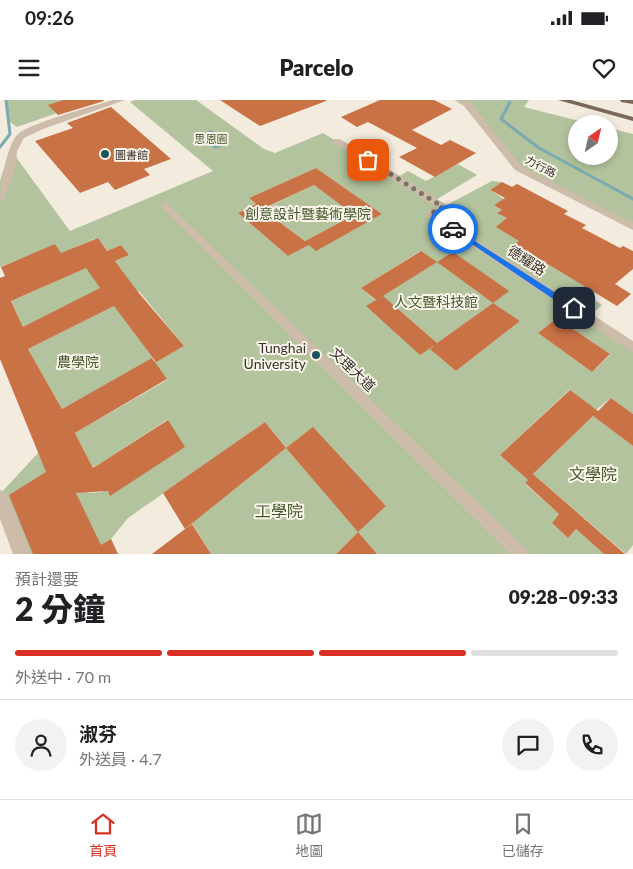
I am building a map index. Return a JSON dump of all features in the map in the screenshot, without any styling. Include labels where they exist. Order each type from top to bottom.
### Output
[{"type":"main road","points":[[562,100],[633,118]]},
{"type":"main road","points":[[585,100],[633,112]]},
{"type":"main road","points":[[624,100],[633,102]]},
{"type":"street","points":[[0,198],[11,165],[13,151],[20,136],[40,127],[121,100]]},
{"type":"street","name":"力行路","points":[[458,100],[467,104],[518,168],[633,227]]},
{"type":"street","name":"德耀路","points":[[337,141],[443,207],[430,214],[633,348]]},
{"type":"street","name":"文理大道","points":[[165,206],[521,554]]},
{"type":"street","points":[[0,498],[22,554]]},
{"type":"green space","points":[[5,100],[63,100],[49,105],[57,113],[17,127],[9,121]]},
{"type":"green space","points":[[135,100],[196,100],[264,149],[275,153],[323,133],[396,178],[408,171],[426,181],[458,164],[477,175],[434,201],[443,207],[492,181],[502,182],[490,190],[504,199],[494,205],[502,210],[498,213],[523,227],[593,290],[587,295],[602,305],[588,317],[633,348],[633,414],[611,398],[596,410],[569,390],[500,455],[528,480],[525,484],[559,514],[552,523],[568,538],[576,529],[604,554],[377,554],[358,532],[336,554],[211,554],[192,523],[286,448],[265,422],[128,518],[111,539],[118,554],[25,554],[0,494],[38,453],[62,503],[85,488],[88,493],[102,492],[107,488],[110,495],[184,447],[167,420],[93,468],[75,433],[167,380],[154,362],[184,346],[139,291],[113,304],[153,358],[62,409],[28,349],[111,307],[23,327],[10,298],[15,295],[18,298],[74,273],[55,245],[0,267],[0,181],[10,149],[70,231],[213,171],[130,102]],"holes":[[[316,168],[382,214],[324,246],[309,245],[288,256],[238,213],[256,204],[249,198]],[[97,238],[107,251],[121,245],[129,255],[115,261],[126,276],[100,288],[73,248]],[[420,251],[436,262],[382,296],[437,343],[493,303],[520,321],[456,371],[361,288]],[[557,318],[610,354],[592,372],[538,333]],[[313,428],[386,506],[358,531],[286,448]]]},
{"type":"green space","points":[[457,100],[529,100],[524,107],[568,118],[568,165],[618,165],[618,130],[633,134],[633,227],[518,168],[467,105]]},
{"type":"green space","name":"創意設計暨藝術學院","points":[[314,185],[354,215],[305,241],[263,209]]},
{"type":"green space","name":"文學院","points":[[593,416],[633,446],[633,545],[626,554],[533,474]]},
{"type":"water","points":[[212,130],[229,143],[215,149],[198,135]]},
{"type":"building","points":[[63,100],[104,101],[58,115],[48,105]]},
{"type":"building","points":[[220,100],[326,100],[326,101],[260,126]]},
{"type":"building","points":[[380,100],[434,100],[452,109],[412,130],[441,145],[450,140],[476,153],[435,177],[399,157],[417,148],[368,122],[357,127],[341,117]]},
{"type":"building","name":"圖書館","points":[[111,107],[171,159],[144,169],[150,175],[115,190],[108,182],[80,193],[35,141],[73,128],[67,123]]},
{"type":"building","points":[[316,168],[382,214],[316,251],[309,245],[288,256],[238,213],[256,204],[261,208],[249,198]],"holes":[[[314,185],[354,215],[305,241],[262,209]]]},
{"type":"building","points":[[502,182],[512,187],[517,184],[568,211],[564,214],[586,225],[582,228],[620,248],[623,246],[633,251],[633,269],[615,284],[631,294],[617,306],[515,244],[519,241],[496,227],[507,218],[497,213],[502,210],[494,205],[505,198],[490,190]]},
{"type":"building","points":[[98,238],[107,251],[121,245],[129,255],[115,261],[138,292],[184,346],[156,362],[114,306],[28,349],[62,409],[152,358],[167,379],[75,433],[93,468],[168,420],[185,447],[110,496],[108,491],[76,493],[101,545],[111,539],[118,554],[33,554],[9,495],[46,472],[0,359],[0,278],[5,276],[1,267],[55,244],[61,253]],"holes":[[[86,268],[100,288],[23,327],[11,301]]]},
{"type":"building","points":[[421,251],[437,262],[378,299],[383,296],[437,343],[493,303],[520,321],[456,371],[430,349],[435,345],[420,355],[366,306],[376,300],[361,288]]},
{"type":"building","points":[[453,252],[509,291],[493,303],[437,262]]},
{"type":"building","points":[[557,318],[610,354],[592,372],[538,333]]},
{"type":"building","points":[[570,390],[598,411],[611,398],[633,414],[633,446],[593,416],[533,474],[625,554],[604,554],[576,529],[568,538],[552,523],[559,514],[525,483],[528,480],[500,455]]},
{"type":"building","points":[[265,422],[286,448],[185,529],[163,493]]},
{"type":"building","points":[[313,427],[386,506],[358,532],[286,448]]},
{"type":"building","points":[[192,524],[211,554],[152,554],[185,529]]},
{"type":"building","points":[[358,532],[377,554],[336,554]]},
{"type":"waterway","points":[[0,147],[10,134],[6,100]]},
{"type":"waterway","points":[[510,102],[501,119],[539,148],[633,199]]},
{"type":"way so far","points":[[368,160],[443,207],[430,214],[453,229]]},
{"type":"place","name":"圖書館","points":[[105,154]]},
{"type":"place","name":"Tunghai University","points":[[316,355]]},
{"type":"route","points":[[453,229],[574,308]]},
{"type":"park label","name":"思恩園","points":[[211,138]]},
{"type":"park label","name":"人文暨科技館","points":[[436,301]]},
{"type":"park label","name":"農學院","points":[[78,361]]},
{"type":"park label","name":"工學院","points":[[279,510]]}]
